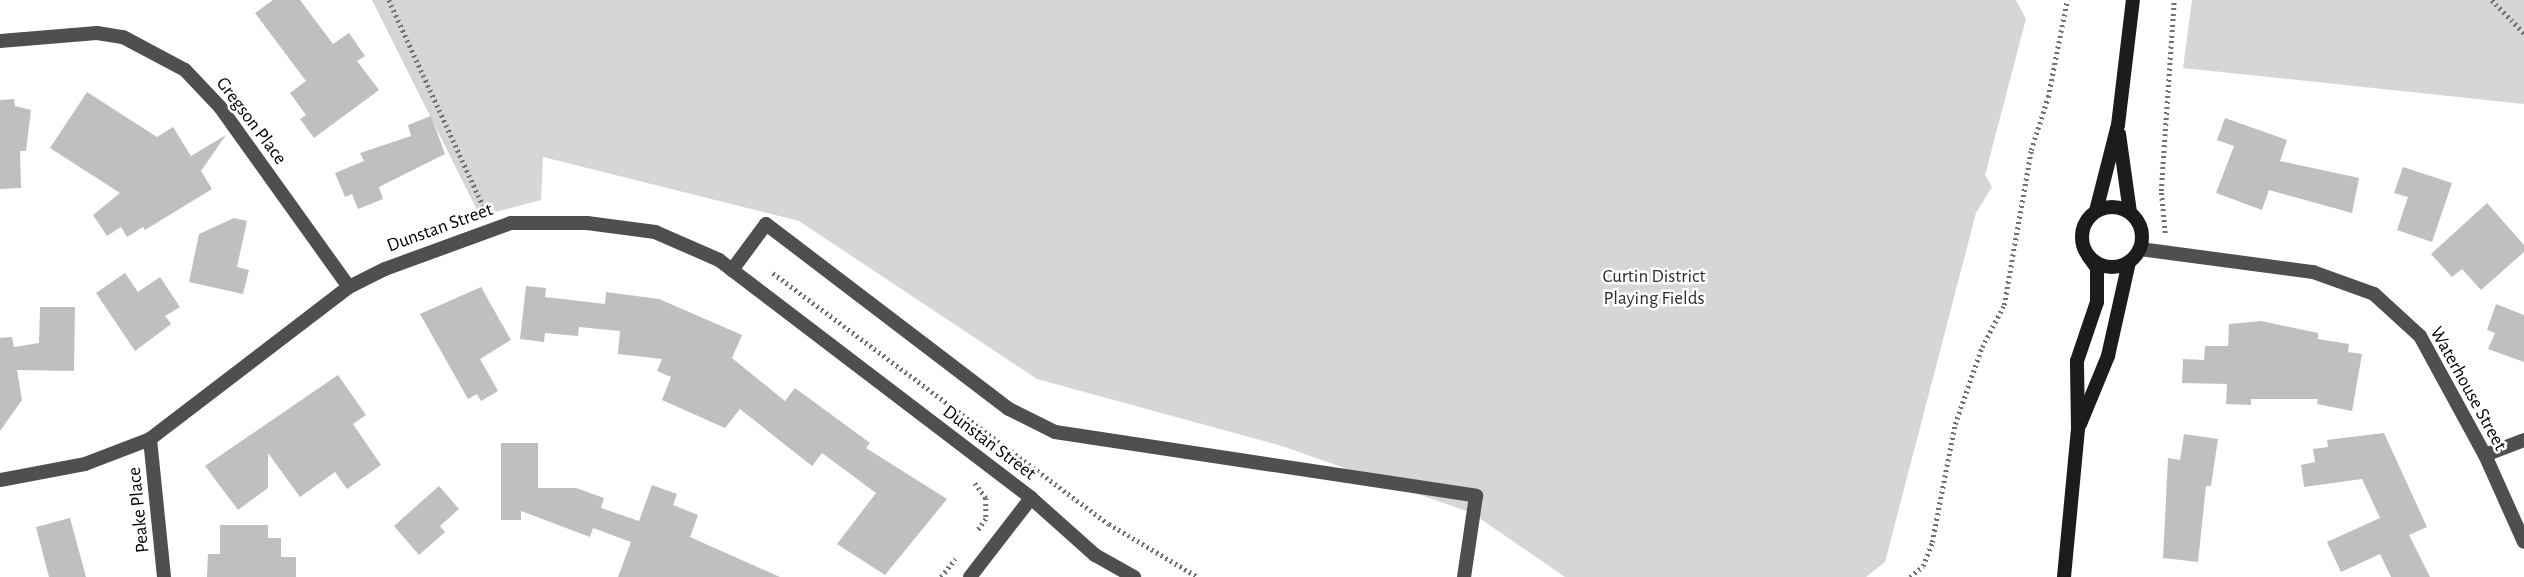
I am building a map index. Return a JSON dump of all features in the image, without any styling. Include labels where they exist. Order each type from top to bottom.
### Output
[{"type":"main road","points":[[2064,577],[2078,428],[2077,361],[2097,302],[2097,268],[2090,257],[2082,233],[2096,211],[2118,125],[2133,0]]},
{"type":"main road","points":[[2078,428],[2108,356],[2129,262],[2140,249],[2141,229],[2130,212],[2118,125]]},
{"type":"main road","points":[[2096,211],[2117,207],[2130,212]]},
{"type":"main road","points":[[2090,257],[2109,267],[2129,262]]},
{"type":"street","name":"Gregson Place","points":[[0,41],[97,33],[123,37],[185,70],[220,107],[349,288]]},
{"type":"street","name":"Dunstan Street","points":[[0,480],[85,464],[150,439],[349,288],[443,244],[511,223],[587,223],[655,232],[732,270],[1031,498],[1095,555],[1134,577]]},
{"type":"street","points":[[732,270],[766,224],[1009,409],[1055,432],[1476,496],[1464,577]]},
{"type":"street","name":"Waterhouse Street","points":[[2140,249],[2313,272],[2374,293],[2420,336],[2484,455],[2524,542]]},
{"type":"street","name":"Peake Place","points":[[150,439],[164,577]]},
{"type":"street","points":[[2484,455],[2524,440]]},
{"type":"street","points":[[970,577],[1031,498]]},
{"type":"path","points":[[389,0],[495,228]]},
{"type":"path","points":[[1910,577],[1923,566],[1932,542],[1955,424],[1982,347],[2004,305],[2029,162],[2048,97],[2067,0]]},
{"type":"path","points":[[2165,234],[2161,191],[2174,0]]},
{"type":"path","points":[[2492,0],[2524,33]]},
{"type":"path","points":[[971,539],[986,519],[986,498],[973,481],[1004,444]]},
{"type":"path","points":[[941,577],[963,549]]},
{"type":"green space","name":"Curtin District Playing Fields","points":[[372,0],[2016,0],[2026,19],[1985,175],[1992,187],[1976,213],[1885,562],[1866,577],[1565,577],[1472,513],[1282,446],[1037,379],[799,221],[543,157],[541,200],[480,216]]},
{"type":"green space","points":[[2192,0],[2524,0],[2524,104],[2183,68]]},
{"type":"building","points":[[273,0],[300,0],[333,44],[349,33],[365,56],[357,61],[379,90],[314,138],[300,119],[306,115],[290,93],[306,81],[255,13]]},
{"type":"building","points":[[87,92],[157,137],[173,127],[191,156],[226,135],[201,171],[212,189],[145,230],[143,227],[127,237],[121,227],[107,236],[93,215],[120,193],[50,148]]},
{"type":"building","points":[[14,99],[15,106],[31,110],[26,151],[20,151],[21,188],[0,189],[0,100]]},
{"type":"building","points":[[431,116],[445,154],[379,187],[383,199],[358,209],[352,194],[345,197],[335,173],[364,161],[360,153],[411,136],[408,125]]},
{"type":"building","points":[[2225,118],[2287,140],[2280,161],[2359,178],[2352,213],[2269,190],[2262,210],[2216,193],[2234,146],[2217,140]]},
{"type":"building","points":[[2403,167],[2452,183],[2432,242],[2397,230],[2408,197],[2394,193]]},
{"type":"building","points":[[2487,203],[2524,245],[2524,252],[2481,290],[2462,269],[2452,277],[2431,254]]},
{"type":"building","points":[[234,218],[247,221],[237,267],[249,270],[243,294],[189,282],[199,234]]},
{"type":"building","points":[[125,273],[138,292],[160,277],[180,307],[165,316],[171,324],[135,351],[96,293]]},
{"type":"building","points":[[526,286],[546,288],[545,297],[605,304],[606,292],[659,299],[742,335],[732,358],[785,401],[795,388],[870,443],[866,448],[947,499],[885,575],[837,544],[876,493],[822,453],[812,466],[740,409],[725,428],[662,400],[671,377],[657,371],[662,359],[618,354],[620,331],[579,327],[578,336],[545,333],[544,342],[520,339]]},
{"type":"building","points":[[481,287],[511,340],[480,359],[498,391],[481,401],[477,394],[468,399],[420,314]]},
{"type":"building","points":[[2496,304],[2524,315],[2524,362],[2488,349],[2495,333],[2487,330]]},
{"type":"building","points":[[40,307],[75,307],[74,371],[17,370],[22,400],[0,431],[0,338],[12,337],[14,347],[39,343]]},
{"type":"building","points":[[2261,321],[2318,333],[2318,339],[2349,344],[2348,352],[2362,354],[2352,411],[2317,404],[2318,399],[2251,399],[2251,405],[2226,404],[2227,384],[2182,383],[2183,359],[2204,360],[2205,346],[2228,346],[2229,324]]},
{"type":"building","points":[[338,375],[366,415],[353,424],[381,465],[347,489],[335,472],[300,497],[268,453],[268,488],[238,510],[205,466]]},
{"type":"building","points":[[2384,433],[2427,527],[2409,535],[2430,577],[2391,577],[2380,554],[2341,572],[2327,542],[2380,518],[2362,479],[2304,487],[2301,465],[2315,462],[2313,449],[2328,447],[2327,440]]},
{"type":"building","points":[[2184,434],[2218,439],[2211,486],[2206,486],[2198,562],[2163,558],[2168,458],[2180,460]]},
{"type":"building","points":[[501,443],[538,443],[538,488],[576,488],[604,498],[601,508],[639,521],[652,485],[677,494],[673,505],[698,515],[690,537],[780,577],[618,577],[631,542],[593,528],[590,537],[521,511],[521,520],[501,520]]},
{"type":"building","points":[[439,486],[459,509],[440,526],[445,532],[419,555],[394,526]]},
{"type":"building","points":[[70,518],[86,577],[49,577],[36,527]]},
{"type":"building","points":[[220,525],[268,525],[268,538],[281,538],[281,557],[296,557],[296,577],[207,577],[208,554],[220,554]]}]
